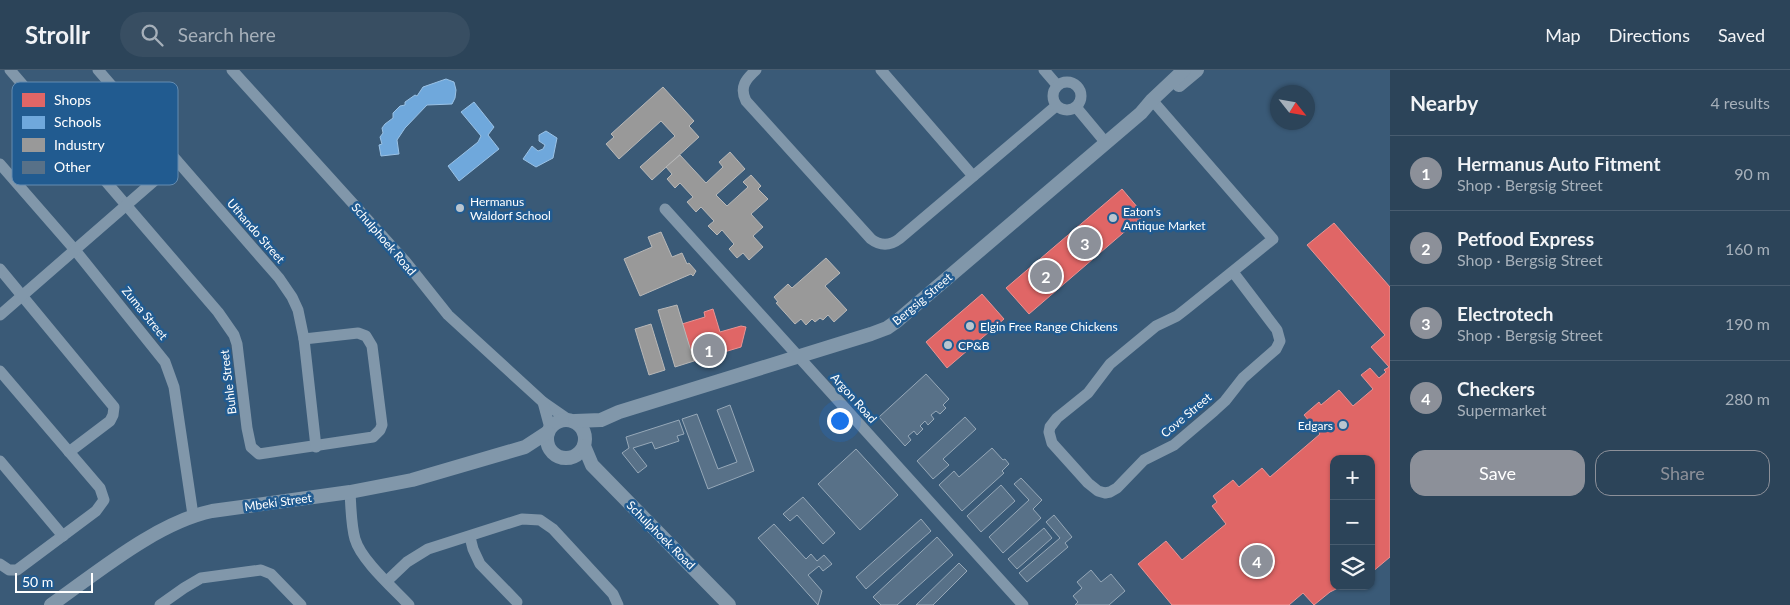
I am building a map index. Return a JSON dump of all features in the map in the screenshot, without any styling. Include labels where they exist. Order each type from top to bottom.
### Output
[{"type":"street","name":"Buhle Street","points":[[10,70],[20,82]]},
{"type":"street","name":"Uthando Street","points":[[98,70],[108,82]]},
{"type":"street","name":"Schulphoek Road","points":[[232,70],[405,262],[448,315],[543,402],[572,420]]},
{"type":"street","points":[[756,70],[747,78],[743,86],[743,94],[746,101],[874,241],[886,244],[895,242],[1056,106]]},
{"type":"street","points":[[881,70],[973,176]]},
{"type":"street","points":[[1044,70],[1057,85]]},
{"type":"street","name":"Bergsig Street","points":[[1154,102],[1184,70]]},
{"type":"street","name":"Bergsig Street","points":[[572,420],[601,420],[619,412],[879,332],[897,321],[1140,113],[1197,70]]},
{"type":"street","points":[[1068,81],[1078,86],[1081,97],[1076,107],[1063,110],[1056,106],[1052,96],[1057,85],[1068,81]]},
{"type":"street","name":"Cove Street","points":[[1154,102],[1273,239],[1176,316],[1156,326],[1110,364],[1088,393],[1057,418],[1050,427],[1049,432],[1052,443],[1088,483],[1098,491],[1105,492],[1117,488],[1144,460],[1174,445],[1219,406],[1242,378],[1268,357],[1278,345],[1280,336],[1277,330],[1233,272]]},
{"type":"street","points":[[1076,107],[1106,143]]},
{"type":"street","name":"Uthando Street","points":[[178,162],[279,278],[292,297],[298,310],[304,340],[316,447]]},
{"type":"street","name":"Zuma Street","points":[[0,164],[12,178]]},
{"type":"street","name":"Zuma Street","points":[[18,185],[75,250],[165,362],[174,387],[193,515]]},
{"type":"street","name":"Buhle Street","points":[[110,185],[218,312],[234,335],[237,344],[247,428],[253,450],[259,454],[373,438],[382,425],[372,346],[366,336],[358,333],[304,340]]},
{"type":"street","points":[[0,315],[150,185]]},
{"type":"street","name":"Argon Road","points":[[665,209],[1023,605]]},
{"type":"street","points":[[0,269],[114,407],[110,420],[69,452]]},
{"type":"street","points":[[0,371],[100,488],[104,500],[96,511],[17,570],[9,570],[1,565]]},
{"type":"street","points":[[543,402],[549,430],[547,442],[552,452],[561,458],[572,458],[581,452],[601,420]]},
{"type":"street","points":[[549,430],[557,422],[572,420],[583,429],[585,443]]},
{"type":"street","name":"Mbeki Street","points":[[51,605],[152,535],[193,515],[350,492],[412,480],[525,447],[549,430]]},
{"type":"street","name":"Schulphoek Road","points":[[585,443],[592,465]]},
{"type":"street","name":"Mbeki Street","points":[[525,447],[552,452]]},
{"type":"street","name":"Schulphoek Road","points":[[572,458],[592,465],[729,605]]},
{"type":"street","points":[[0,461],[63,536]]},
{"type":"street","points":[[350,492],[354,538],[358,548],[364,558],[409,605]]},
{"type":"street","points":[[387,581],[407,562],[428,549],[522,519],[540,520],[554,529],[613,594],[618,605]]},
{"type":"street","points":[[470,537],[480,564],[517,602]]},
{"type":"street","points":[[160,605],[202,578],[261,570],[271,574],[301,605]]},
{"type":"building: Shops","points":[[1122,189],[1144,215],[1029,314],[1006,288]]},
{"type":"building: Shops","points":[[1334,223],[1390,287],[1390,557],[1375,570],[1375,455],[1330,455],[1330,590],[1334,590],[1314,605],[1303,593],[1289,605],[1172,605],[1138,564],[1166,541],[1182,560],[1226,524],[1212,506],[1217,502],[1213,496],[1233,480],[1239,487],[1262,468],[1270,477],[1320,434],[1304,415],[1319,402],[1321,405],[1339,390],[1353,406],[1373,389],[1361,375],[1370,368],[1379,378],[1386,372],[1384,370],[1389,367],[1371,347],[1385,335],[1307,245]]},
{"type":"building: Shops","points":[[982,294],[1004,319],[947,368],[926,342]]},
{"type":"building: Shops","points":[[713,309],[720,332],[741,326],[746,327],[741,347],[694,361],[682,324],[705,317],[704,312]]},
{"type":"building: Schools","points":[[446,79],[454,82],[456,90],[452,104],[427,105],[405,128],[397,140],[399,154],[381,156],[379,145],[382,144],[380,137],[383,133],[382,128],[393,118],[393,113],[400,106],[405,105],[405,102],[415,95],[417,96],[423,87]]},
{"type":"building: Schools","points":[[474,102],[494,127],[488,135],[499,149],[459,181],[448,166],[478,142],[481,136],[461,112]]},
{"type":"building: Schools","points":[[546,131],[557,138],[553,158],[536,167],[523,159],[532,146],[538,151],[543,149],[545,145],[539,141],[539,135]]},
{"type":"building: Industry","points":[[663,87],[694,121],[689,126],[699,137],[652,180],[640,167],[675,136],[661,121],[619,159],[606,144],[614,137],[611,134]]},
{"type":"building: Industry","points":[[730,152],[745,169],[716,195],[727,206],[748,187],[743,182],[751,175],[761,186],[758,189],[768,199],[751,214],[763,227],[753,236],[763,247],[749,260],[743,253],[737,258],[729,249],[734,244],[722,230],[717,235],[708,226],[714,221],[701,207],[696,212],[687,202],[693,197],[680,183],[675,188],[667,179],[672,174],[666,167],[680,155],[706,183],[723,167],[719,162]]},
{"type":"building: Industry","points":[[661,232],[672,257],[682,253],[687,264],[689,263],[696,271],[693,276],[691,274],[640,296],[624,259],[652,247],[648,237]]},
{"type":"building: Industry","points":[[826,258],[840,273],[825,286],[847,310],[834,322],[828,315],[823,320],[820,318],[815,322],[812,319],[806,325],[801,319],[795,324],[776,303],[778,302],[774,297],[788,284],[792,288]]},
{"type":"building: Industry","points":[[677,305],[694,361],[675,367],[658,310]]},
{"type":"building: Industry","points":[[651,324],[665,370],[649,375],[635,329]]},
{"type":"building: Other","points":[[926,374],[949,399],[943,405],[946,408],[940,414],[936,411],[931,415],[934,419],[928,425],[925,421],[920,426],[923,429],[917,435],[914,431],[908,436],[911,440],[905,446],[879,417]]},
{"type":"building: Other","points":[[730,405],[754,471],[708,489],[682,419],[697,414],[718,469],[737,462],[717,410]]},
{"type":"building: Other","points":[[965,417],[976,429],[943,459],[949,465],[933,479],[917,461]]},
{"type":"building: Other","points":[[679,420],[684,434],[677,436],[679,441],[655,449],[652,442],[633,448],[647,466],[638,473],[622,453],[629,448],[626,437]]},
{"type":"building: Other","points":[[992,448],[1009,464],[1002,471],[1004,473],[962,511],[939,485],[954,471],[959,477]]},
{"type":"building: Other","points":[[856,449],[898,495],[860,530],[818,484]]},
{"type":"building: Other","points":[[1021,478],[1042,500],[1033,509],[1041,518],[1003,553],[989,537],[1029,500],[1014,484]]},
{"type":"building: Other","points":[[1001,485],[1015,501],[981,532],[967,516]]},
{"type":"building: Other","points":[[803,497],[835,533],[823,544],[797,515],[790,521],[783,514]]},
{"type":"building: Other","points":[[1054,515],[1072,537],[1065,543],[1068,547],[1027,582],[1019,573],[1060,538],[1046,522]]},
{"type":"building: Other","points":[[921,519],[931,531],[866,589],[856,577]]},
{"type":"building: Other","points":[[774,524],[806,559],[811,554],[817,561],[824,555],[832,564],[823,571],[819,566],[808,575],[822,591],[818,605],[758,538]]},
{"type":"building: Other","points":[[1044,528],[1052,538],[1017,569],[1008,559]]},
{"type":"building: Other","points":[[937,537],[953,555],[897,605],[881,605],[873,597]]},
{"type":"building: Other","points":[[959,563],[967,571],[933,605],[916,605]]},
{"type":"building: Other","points":[[1091,570],[1101,582],[1111,574],[1125,591],[1109,605],[1075,605],[1078,602],[1073,596],[1082,588],[1077,582]]},
{"type":"place","name":"Hermanus Waldorf School","points":[[460,208]]},
{"type":"place","name":"Eaton's Antique Market","points":[[1113,218]]},
{"type":"place","name":"Electrotech","points":[[1085,243]]},
{"type":"place","name":"Petfood Express","points":[[1046,276]]},
{"type":"place","name":"Elgin Free Range Chickens","points":[[970,326]]},
{"type":"place","name":"CP&B","points":[[948,345]]},
{"type":"place","name":"Hermanus Auto Fitment","points":[[709,350]]},
{"type":"place","name":"Edgars","points":[[1343,425]]},
{"type":"place","name":"Checkers","points":[[1257,561]]}]
